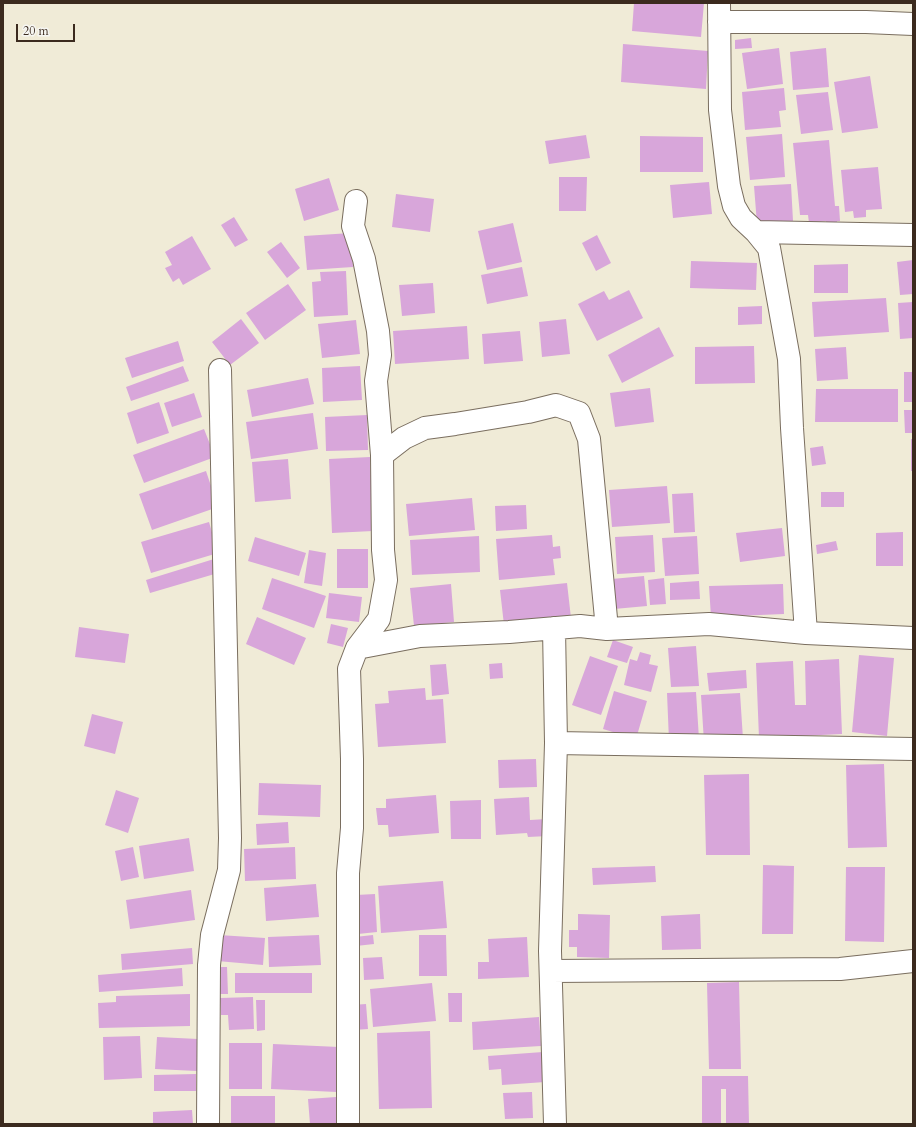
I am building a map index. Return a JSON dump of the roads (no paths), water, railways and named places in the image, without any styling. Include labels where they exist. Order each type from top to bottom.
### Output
[{"type":"street","points":[[806,633],[792,428],[789,359],[769,248],[756,232],[741,218],[734,206],[720,110],[719,13],[913,24]]},
{"type":"street","points":[[348,1124],[348,872],[352,828],[352,759],[349,669],[357,648],[379,619],[386,580],[383,550],[382,455],[376,381],[380,356],[378,331],[364,259],[353,226],[356,201]]},
{"type":"street","points":[[756,232],[913,235]]},
{"type":"street","points":[[208,1124],[209,965],[212,934],[228,870],[230,838],[220,370]]},
{"type":"street","points":[[382,455],[404,438],[425,428],[528,412],[556,405],[579,413],[589,439],[607,629]]},
{"type":"street","points":[[357,648],[420,636],[580,626],[607,629],[709,624],[806,633],[913,638]]},
{"type":"street","points":[[554,628],[556,743],[551,972],[555,1124]]},
{"type":"street","points":[[556,743],[913,750]]},
{"type":"street","points":[[551,972],[840,969],[913,961]]}]
